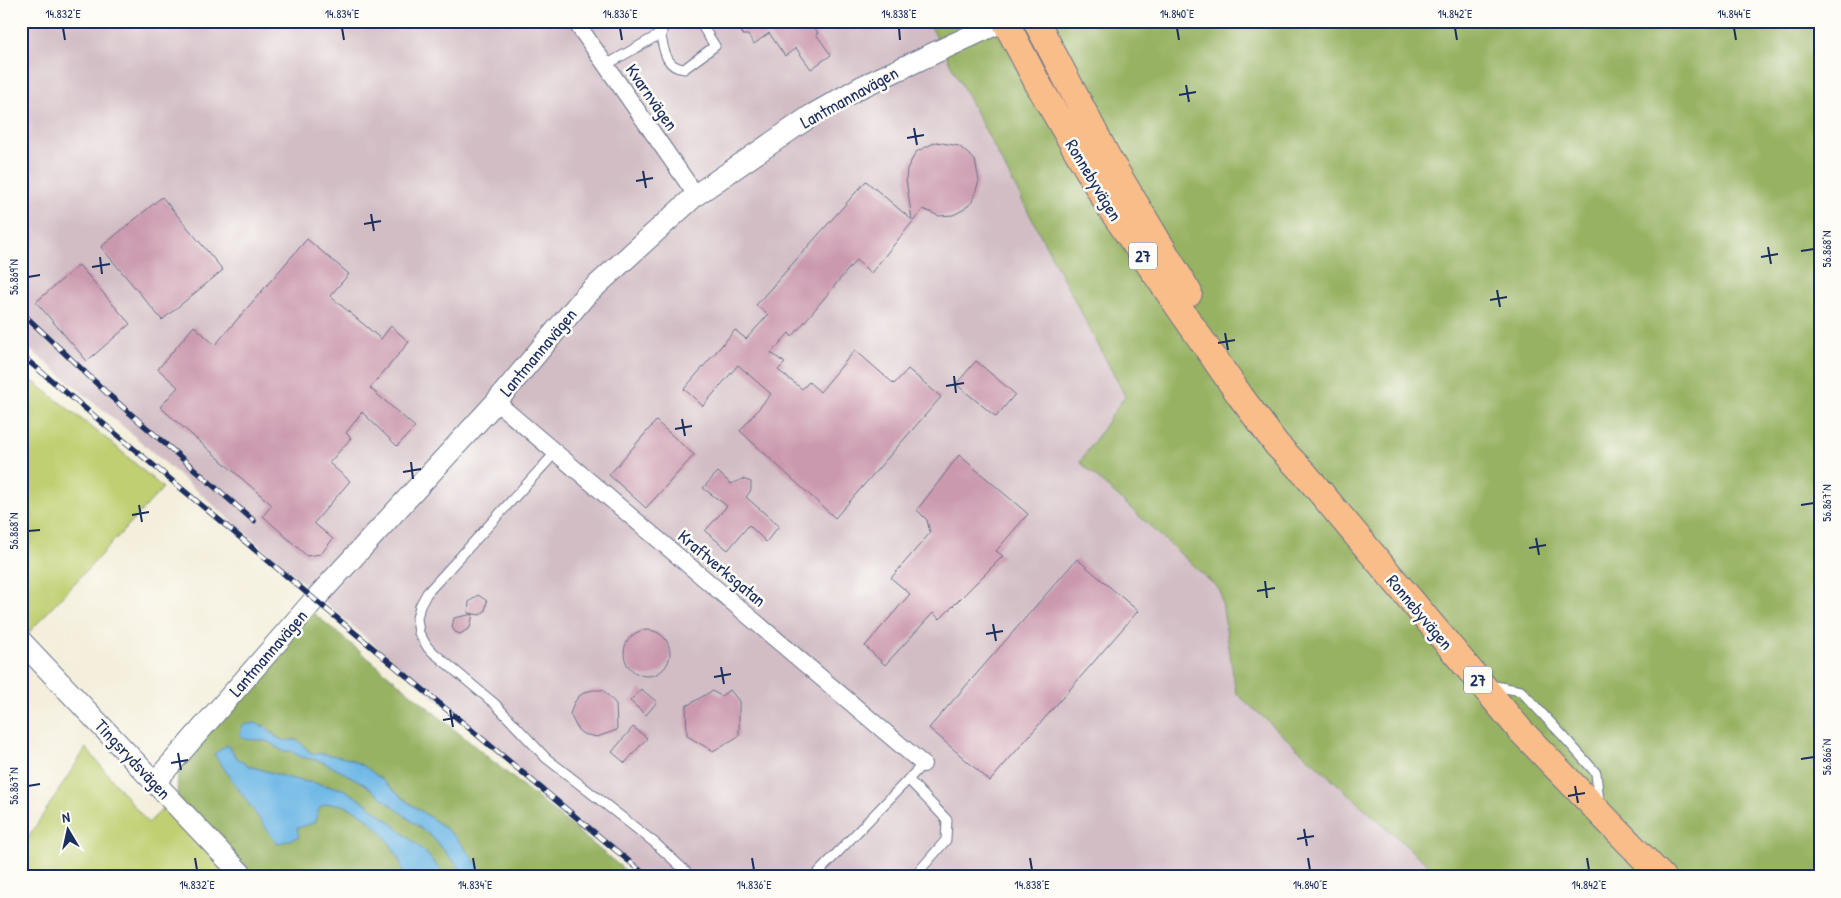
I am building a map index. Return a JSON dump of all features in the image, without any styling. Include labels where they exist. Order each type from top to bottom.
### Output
[{"type":"main road","name":"Ronnebyvägen","points":[[1004,21],[1110,208],[1277,445],[1305,474],[1521,731],[1600,810],[1662,877]]},
{"type":"main road","name":"Ronnebyvägen","points":[[1036,21],[1108,158],[1172,265],[1257,398],[1287,439],[1305,474]]},
{"type":"street","name":"Kvarnvägen","points":[[575,21],[696,195]]},
{"type":"street","name":"Lantmannavägen","points":[[155,782],[315,599],[496,402],[585,296],[696,195],[812,115],[861,87],[1004,21]]},
{"type":"street","name":"Kraftverksgatan","points":[[496,402],[922,764]]},
{"type":"street","name":"Tingsrydsvägen","points":[[21,641],[244,877]]},
{"type":"lane","points":[[656,21],[662,33],[667,62],[674,68],[684,69],[715,46],[699,21]]},
{"type":"lane","points":[[606,65],[662,33]]},
{"type":"lane","points":[[556,452],[427,593],[420,606],[417,618],[419,633],[428,648],[495,704],[546,758],[655,843],[692,877]]},
{"type":"lane","points":[[814,877],[922,764]]},
{"type":"lane","points":[[908,779],[946,820],[946,840],[914,877]]},
{"type":"shaded area","points":[[21,21],[928,21],[1125,396],[1081,462],[1220,590],[1236,693],[1441,877],[641,877],[126,429],[21,342]]},
{"type":"green space","points":[[928,21],[1820,21],[1820,877],[1441,877],[1236,693],[1220,590],[1080,462],[1125,396]]},
{"type":"green space","points":[[21,372],[113,444],[163,488],[21,641]]},
{"type":"green space","points":[[311,611],[633,877],[485,877],[464,847],[443,826],[401,797],[379,777],[350,759],[323,754],[314,755],[295,740],[284,741],[275,736],[267,726],[254,723],[243,726],[252,738],[267,741],[283,751],[291,751],[301,757],[321,761],[363,783],[432,837],[468,877],[446,877],[426,853],[396,827],[367,804],[343,789],[288,778],[249,766],[238,759],[227,745],[214,754],[237,786],[297,828],[314,822],[320,808],[325,805],[346,806],[358,812],[369,820],[388,841],[396,854],[404,877],[257,877],[177,796],[178,766]]},
{"type":"green space","points":[[86,748],[148,823],[177,796],[257,877],[21,877],[21,849]]},
{"type":"water","points":[[254,723],[264,727],[282,740],[294,740],[302,743],[311,753],[346,758],[365,767],[405,800],[448,830],[465,849],[485,877],[468,877],[432,837],[363,783],[321,761],[301,757],[291,751],[283,751],[267,741],[244,739],[240,734],[243,725]]},
{"type":"water","points":[[227,745],[238,759],[249,766],[288,778],[343,789],[367,804],[396,827],[426,853],[446,877],[404,877],[396,854],[388,841],[369,820],[346,806],[335,804],[323,805],[319,809],[314,823],[297,828],[299,837],[277,844],[214,754]]},
{"type":"building","points":[[735,21],[810,21],[818,33],[816,34],[831,55],[811,69],[796,48],[785,56],[769,33],[754,44],[748,35],[743,35]]},
{"type":"building","points":[[936,142],[959,146],[975,160],[979,181],[972,202],[963,210],[953,215],[939,216],[923,209],[871,273],[856,260],[792,337],[789,333],[771,353],[785,363],[778,370],[802,389],[809,382],[820,392],[855,350],[894,384],[908,369],[941,397],[835,518],[740,431],[771,394],[738,365],[703,406],[684,389],[735,330],[746,339],[768,315],[756,305],[866,181],[912,220],[906,179],[907,169],[916,152]]},
{"type":"building","points":[[162,197],[223,270],[162,320],[101,247]]},
{"type":"building","points":[[307,239],[349,274],[330,296],[381,339],[391,326],[409,342],[370,388],[415,427],[397,446],[362,412],[346,433],[351,438],[329,463],[350,481],[314,523],[333,539],[321,554],[307,556],[263,516],[272,505],[160,407],[178,387],[158,369],[194,326],[215,345]]},
{"type":"building","points":[[79,265],[130,324],[87,361],[36,302]]},
{"type":"building","points":[[976,361],[1015,394],[996,417],[956,384]]},
{"type":"building","points":[[656,421],[694,455],[646,508],[609,475]]},
{"type":"building","points":[[959,455],[1028,514],[996,551],[1003,556],[940,619],[933,613],[885,665],[865,646],[910,594],[891,578],[930,533],[927,520],[917,510]]},
{"type":"building","points":[[718,472],[731,484],[743,479],[751,482],[751,490],[746,497],[779,526],[766,542],[749,525],[728,550],[705,531],[727,506],[703,488]]},
{"type":"building","points":[[1077,559],[1138,611],[990,781],[929,728]]},
{"type":"building","points":[[478,595],[487,601],[485,611],[480,615],[468,613],[469,602]]},
{"type":"building","points":[[473,614],[470,628],[460,634],[455,632],[452,627],[454,618]]},
{"type":"building","points":[[643,630],[651,630],[660,634],[666,640],[670,653],[666,666],[660,672],[651,676],[643,676],[634,672],[628,666],[624,657],[624,649],[628,640],[634,634]]},
{"type":"building","points":[[641,689],[657,702],[646,715],[630,701]]},
{"type":"building","points":[[603,690],[616,704],[617,730],[597,737],[583,734],[578,730],[570,714],[578,697],[585,692]]},
{"type":"building","points":[[730,690],[739,701],[739,736],[713,751],[687,736],[686,706],[712,691],[721,696]]},
{"type":"building","points":[[633,727],[647,738],[625,763],[612,752]]},
{"type":"railway","points":[[21,312],[109,395],[254,521]]},
{"type":"railway","points":[[21,355],[648,877]]}]
